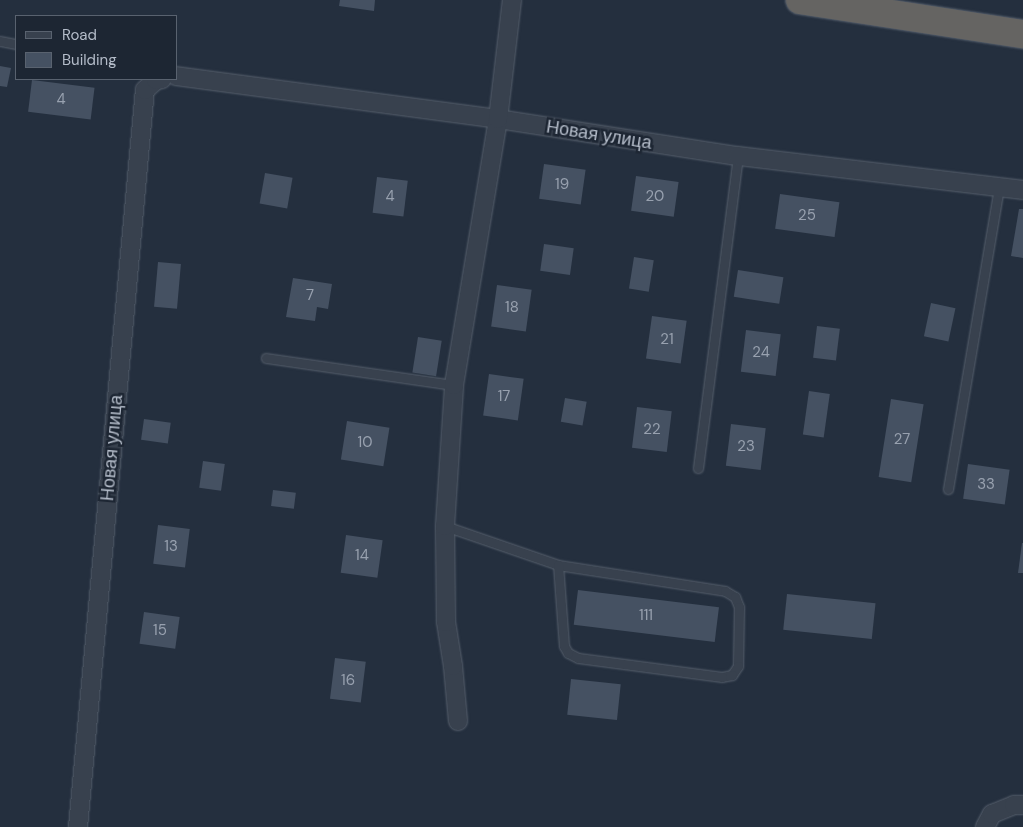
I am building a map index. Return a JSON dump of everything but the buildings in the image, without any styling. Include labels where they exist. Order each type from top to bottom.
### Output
[{"type":"highway","points":[[800,0],[1023,34]]},
{"type":"street","points":[[458,721],[454,666],[446,622],[445,526],[454,385],[498,120],[512,0]]},
{"type":"street","name":"Новая улица","points":[[178,76],[498,120],[738,156],[1023,190]]},
{"type":"street","name":"Новая улица","points":[[78,827],[145,90],[156,80]]},
{"type":"street","points":[[985,827],[992,814],[1014,805],[1023,805]]},
{"type":"lane","points":[[0,41],[15,44]]},
{"type":"lane","points":[[698,468],[738,156]]},
{"type":"lane","points":[[948,489],[1000,187]]},
{"type":"lane","points":[[266,358],[454,385]]},
{"type":"lane","points":[[445,526],[558,565],[725,591],[735,597],[739,607],[738,666],[732,674],[722,677],[578,658],[568,653],[564,646],[558,565]]}]
